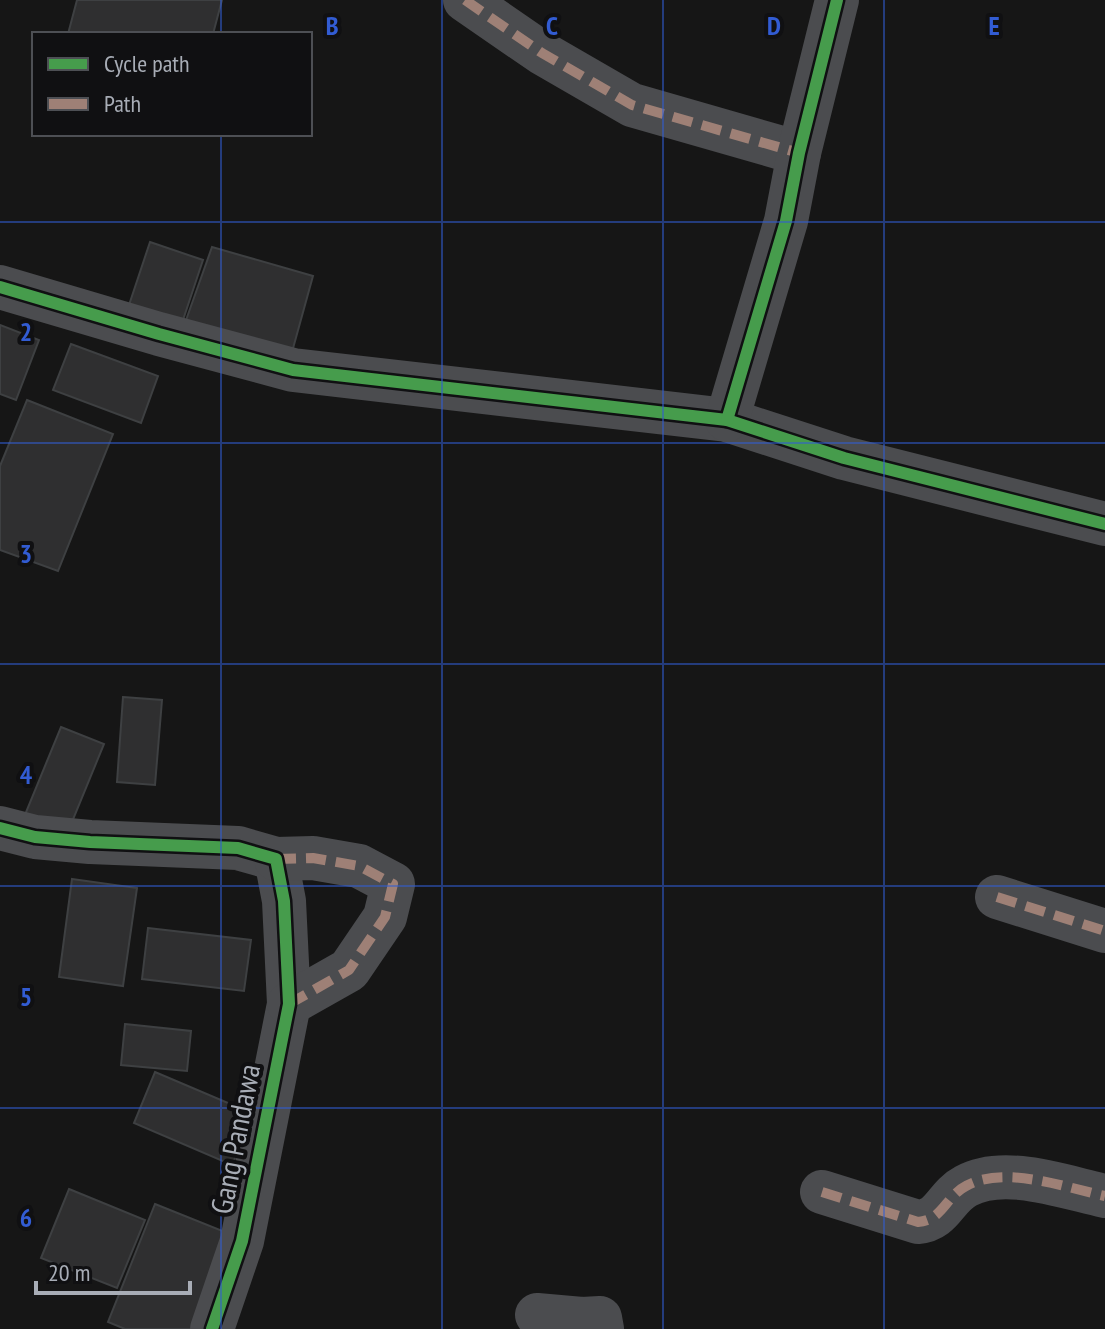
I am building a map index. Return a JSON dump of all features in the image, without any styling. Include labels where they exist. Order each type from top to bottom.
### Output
[{"type":"street","points":[[465,0],[542,53],[632,105],[799,153]]},
{"type":"street","points":[[727,420],[786,221],[799,153],[837,0]]},
{"type":"street","points":[[0,287],[293,370],[727,420],[844,458],[1105,524]]},
{"type":"street","points":[[0,828],[35,837],[238,848],[276,859],[313,858],[359,866],[393,884],[385,917],[349,970],[289,1004]]},
{"type":"street","name":"Gang Pandawa","points":[[212,1329],[242,1241],[289,1004],[284,901],[276,859]]},
{"type":"street","points":[[997,897],[1105,931]]},
{"type":"street","points":[[822,1192],[918,1222],[939,1215],[948,1201],[965,1187],[985,1179],[1014,1176],[1105,1196]]},
{"type":"street","points":[[537,1315],[600,1318],[602,1329]]},
{"type":"building","points":[[77,0],[222,0],[214,32],[69,32]]},
{"type":"building","points":[[150,242],[203,260],[180,329],[127,311]]},
{"type":"building","points":[[212,247],[313,276],[292,352],[185,323]]},
{"type":"building","points":[[0,325],[39,340],[16,400],[0,394]]},
{"type":"building","points":[[71,344],[158,376],[141,423],[53,390]]},
{"type":"building","points":[[27,400],[113,434],[58,571],[0,550],[0,466]]},
{"type":"building","points":[[123,697],[162,700],[155,785],[117,782]]},
{"type":"building","points":[[61,727],[104,744],[65,839],[22,822]]},
{"type":"building","points":[[72,879],[137,888],[123,986],[59,977]]},
{"type":"building","points":[[148,928],[251,940],[244,991],[142,979]]},
{"type":"building","points":[[125,1024],[191,1031],[187,1071],[121,1065]]},
{"type":"building","points":[[155,1072],[254,1114],[232,1165],[134,1123]]},
{"type":"building","points":[[69,1189],[145,1220],[117,1288],[41,1258]]},
{"type":"building","points":[[155,1204],[235,1236],[198,1329],[125,1329],[108,1322]]},
{"type":"marked path","points":[[465,0],[542,53],[632,105],[799,153]]},
{"type":"marked path","points":[[276,859],[313,858],[359,866],[393,884],[385,917],[349,970],[289,1004]]},
{"type":"marked path","points":[[997,897],[1105,931]]},
{"type":"marked path","points":[[822,1192],[918,1222],[939,1213],[966,1186],[998,1177],[1053,1183],[1105,1196]]},
{"type":"cycle path","points":[[727,420],[786,221],[799,153],[837,0]]},
{"type":"cycle path","points":[[0,287],[293,370],[727,420],[844,458],[1105,524]]},
{"type":"cycle path","points":[[0,828],[35,837],[90,842],[238,848],[276,859],[284,901],[289,1004],[242,1241],[212,1329]]}]
